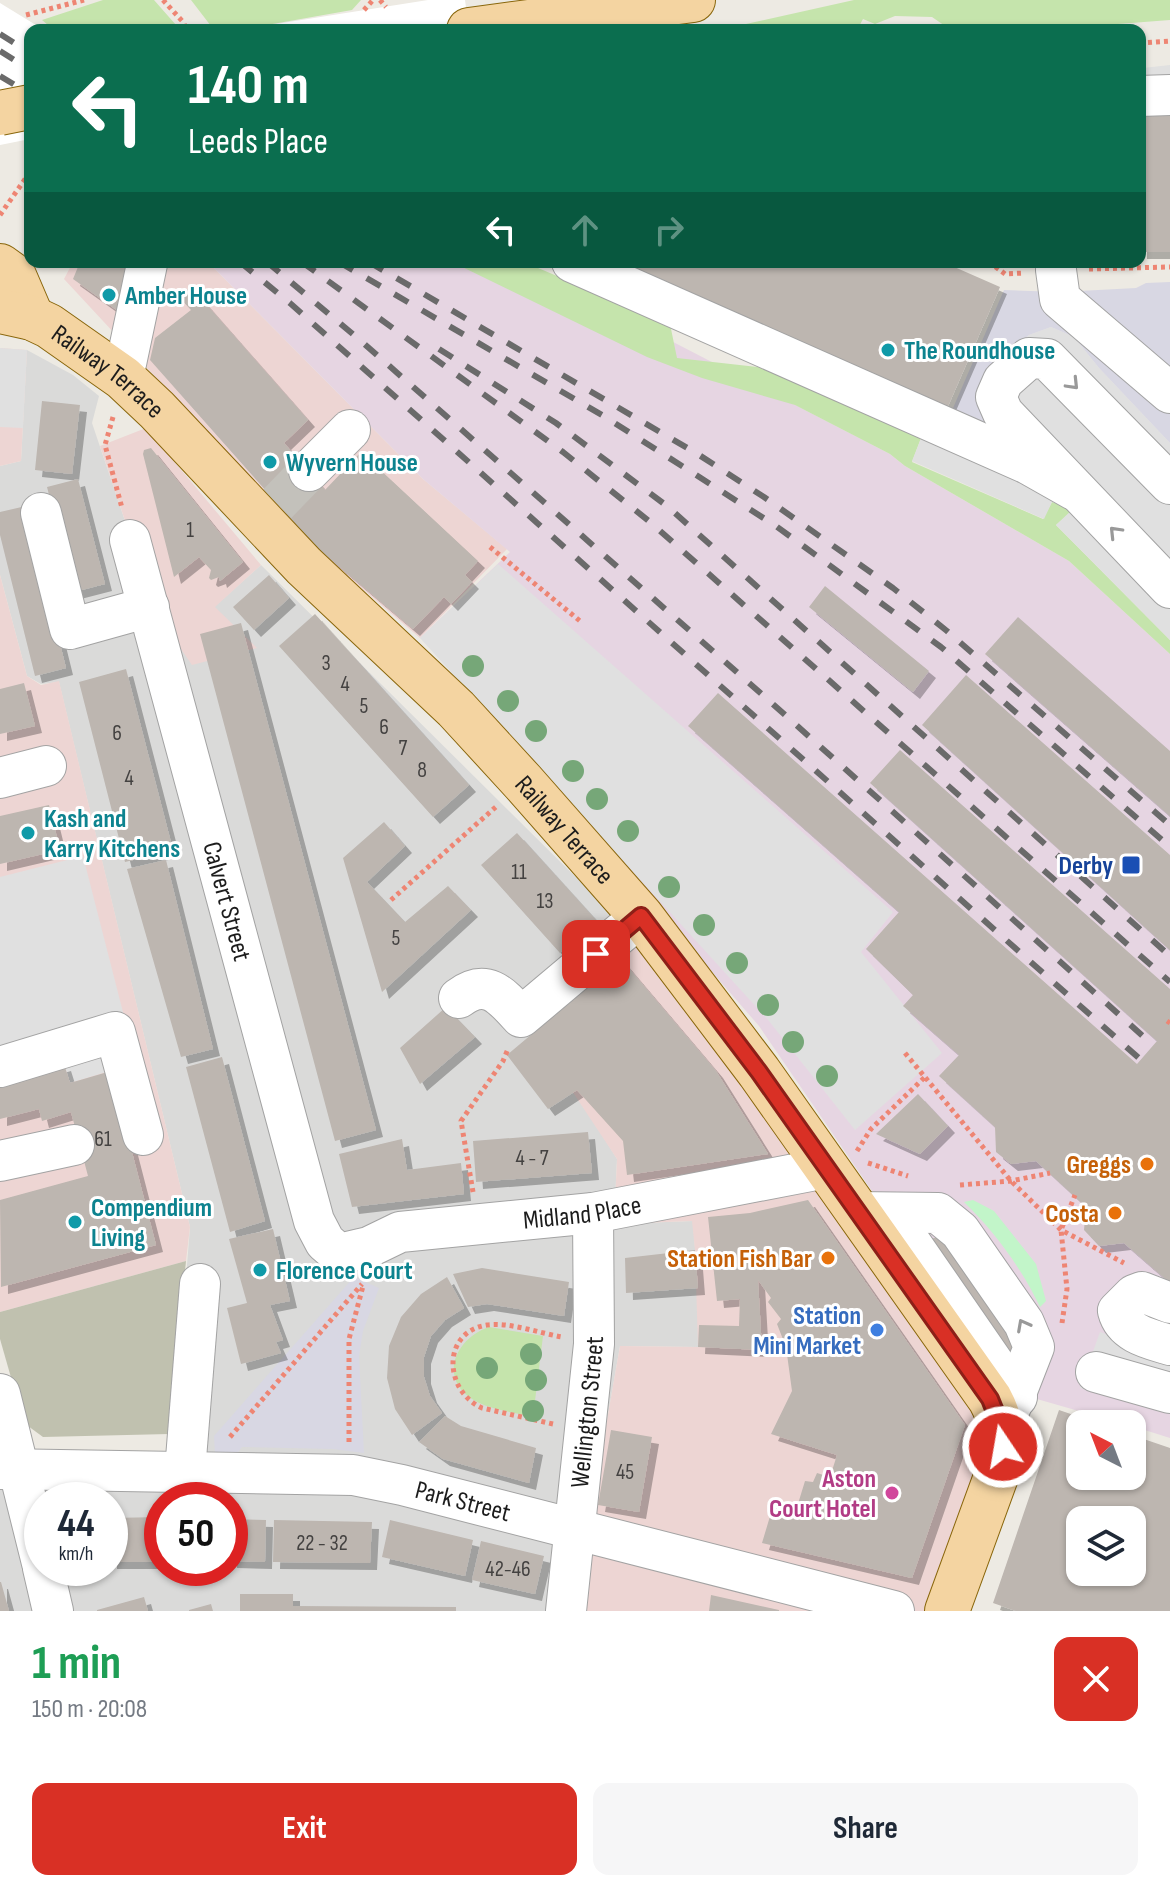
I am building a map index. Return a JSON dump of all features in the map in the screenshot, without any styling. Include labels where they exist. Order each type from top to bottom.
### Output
[{"type":"main road","points":[[515,24],[693,0]]},
{"type":"main road","points":[[0,113],[24,108]]},
{"type":"main road","points":[[0,266],[14,276],[16,314]]},
{"type":"main road","name":"Railway Terrace","points":[[16,314],[67,336],[123,378],[269,513],[456,709],[641,916],[759,1072],[839,1163],[990,1399],[1010,1413]]},
{"type":"main road","points":[[947,1611],[1001,1463],[1010,1413]]},
{"type":"street","points":[[1146,96],[1170,95]]},
{"type":"street","points":[[123,378],[146,268]]},
{"type":"street","points":[[585,268],[1028,464],[1074,490]]},
{"type":"street","points":[[1056,270],[1060,299],[1170,393]]},
{"type":"street","points":[[1170,484],[1047,359],[1029,358],[1003,381],[996,397],[1003,413],[1170,588]]},
{"type":"street","points":[[972,440],[1003,413]]},
{"type":"street","points":[[309,471],[350,430]]},
{"type":"street","points":[[41,513],[70,629],[149,607]]},
{"type":"street","name":"Calvert Street","points":[[130,540],[314,1221],[325,1242],[339,1254]]},
{"type":"street","points":[[0,778],[46,766]]},
{"type":"street","points":[[459,998],[469,991],[484,988],[495,991],[521,1017],[641,916]]},
{"type":"street","points":[[0,1067],[115,1032],[143,1135]]},
{"type":"street","points":[[0,1161],[74,1145]]},
{"type":"street","name":"Midland Place","points":[[339,1254],[369,1247],[400,1232],[593,1213],[731,1188],[839,1163]]},
{"type":"street","points":[[873,1212],[938,1213],[960,1231],[1024,1323],[1034,1347],[1010,1413]]},
{"type":"street","name":"Wellington Street","points":[[566,1611],[594,1344],[593,1213]]},
{"type":"street","points":[[185,1471],[200,1284]]},
{"type":"street","points":[[1170,1303],[1142,1292],[1134,1295],[1118,1311],[1126,1328],[1170,1345]]},
{"type":"street","points":[[1096,1372],[1170,1393]]},
{"type":"street","points":[[0,1394],[10,1469],[24,1510]]},
{"type":"street","name":"Park Street","points":[[10,1469],[353,1475],[894,1611]]},
{"type":"street","points":[[48,1586],[53,1611]]},
{"type":"path","points":[[26,15],[84,0]]},
{"type":"path","points":[[163,0],[184,24]]},
{"type":"path","points":[[364,10],[373,0]]},
{"type":"path","points":[[380,0],[386,7]]},
{"type":"path","points":[[1146,43],[1170,41]]},
{"type":"path","points":[[0,215],[24,181]]},
{"type":"path","points":[[123,378],[105,445],[130,540]]},
{"type":"path","points":[[490,547],[580,621]]},
{"type":"path","points":[[391,900],[504,799]]},
{"type":"path","points":[[479,1224],[461,1121],[503,1061],[521,1017]]},
{"type":"path","points":[[905,1053],[1011,1181],[1061,1230],[1132,1268]]},
{"type":"path","points":[[839,1163],[925,1077]]},
{"type":"path","points":[[839,1163],[922,1182]]},
{"type":"path","points":[[952,1186],[1011,1181],[1050,1173]]},
{"type":"path","points":[[1060,1332],[1067,1289],[1061,1230],[1075,1195]]},
{"type":"path","points":[[185,1471],[215,1454],[365,1281],[349,1339],[353,1475]]},
{"type":"path","points":[[585,1430],[528,1420],[472,1404],[457,1387],[453,1377],[453,1358],[465,1336],[490,1325],[594,1344]]},
{"type":"shaded area","points":[[1170,65],[1170,95],[1146,96],[1146,68]]},
{"type":"shaded area","points":[[70,268],[214,268],[423,479],[507,549],[420,638],[312,546],[64,279]]},
{"type":"shaded area","points":[[214,268],[505,268],[621,315],[890,454],[905,466],[1069,561],[1170,654],[1170,1438],[1146,1430],[1146,1410],[1075,1410],[1009,1391],[759,1026],[421,637],[510,552],[423,479]]},
{"type":"shaded area","points":[[1170,282],[1170,443],[1074,337],[1051,327],[1029,335],[1006,353],[993,417],[981,425],[947,422],[1004,290],[1060,292],[1136,288],[1146,283]]},
{"type":"shaded area","points":[[1051,327],[1074,337],[1170,443],[1170,640],[1056,525],[1073,509],[1052,502],[1044,519],[912,461],[928,421],[1027,463],[1006,353],[1029,335]]},
{"type":"shaded area","points":[[0,348],[27,350],[21,461],[0,466]]},
{"type":"shaded area","points":[[0,348],[27,350],[23,428],[0,427]]},
{"type":"shaded area","points":[[27,350],[73,375],[99,396],[92,423],[156,613],[256,648],[214,607],[261,565],[621,922],[588,1112],[617,1159],[614,1224],[693,1221],[698,1347],[620,1346],[589,1523],[563,1611],[0,1611],[0,1454],[172,1455],[190,1227],[59,682],[41,684],[27,676],[0,575],[0,466],[21,461]]},
{"type":"shaded area","points":[[146,428],[261,565],[215,607],[257,648],[192,665],[156,613],[100,446]]},
{"type":"shaded area","points":[[498,564],[893,912],[861,952],[942,1053],[855,1130],[769,1021],[420,638]]},
{"type":"shaded area","points":[[0,575],[27,676],[41,685],[59,681],[190,1227],[186,1261],[0,1312]]},
{"type":"shaded area","points":[[83,856],[136,1063],[70,1083],[64,1064],[0,1057],[0,877]]},
{"type":"shaded area","points":[[636,938],[1002,1429],[946,1611],[579,1611],[589,1523],[620,1346],[698,1347],[695,1250],[692,1221],[614,1224],[617,1159],[529,1026]]},
{"type":"shaded area","points":[[186,1261],[169,1434],[43,1437],[24,1423],[0,1339],[0,1312]]},
{"type":"shaded area","points":[[354,1277],[379,1288],[363,1331],[359,1356],[364,1453],[333,1449],[242,1447],[235,1456],[215,1454],[214,1436]]},
{"type":"shaded area","points":[[1100,1332],[1170,1356],[1170,1414],[1080,1388]]},
{"type":"green space","points":[[103,0],[154,0],[175,24],[47,24],[42,20]]},
{"type":"green space","points":[[191,0],[361,0],[352,10],[273,24],[209,24]]},
{"type":"green space","points":[[854,0],[1170,0],[1170,20],[1118,24],[942,24],[932,17],[895,16],[875,24],[863,19],[860,24],[746,24]]},
{"type":"green space","points":[[464,268],[538,268],[670,324],[677,358],[767,368],[921,438],[912,462],[1043,519],[1052,502],[1074,509],[1056,525],[1170,640],[1170,654],[1069,561],[905,466],[890,454],[795,405],[702,378],[647,357]]},
{"type":"green space","points":[[973,1200],[994,1211],[1036,1264],[1046,1301],[1040,1307],[1007,1252],[964,1202]]},
{"type":"green space","points":[[489,1327],[543,1336],[533,1417],[479,1403],[462,1390],[456,1380],[455,1359],[460,1349],[477,1332]]},
{"type":"pier","points":[[428,0],[465,0],[468,24],[276,24]]},
{"type":"pier","points":[[0,3],[34,24],[24,24],[24,140],[0,145]]},
{"type":"building","points":[[1146,115],[1170,115],[1170,252],[1146,252]]},
{"type":"building","name":"Amber House","points":[[78,268],[129,268],[118,311],[73,279]]},
{"type":"building","name":"The Roundhouse","points":[[617,268],[957,268],[1000,287],[945,413]]},
{"type":"building","name":"Wyvern House","points":[[191,287],[308,420],[284,443],[325,490],[361,452],[478,561],[465,575],[472,582],[451,604],[444,597],[413,629],[314,545],[150,360],[155,338],[191,310],[178,296]]},
{"type":"building","points":[[42,401],[80,405],[72,474],[35,470]]},
{"type":"building","points":[[151,448],[243,562],[220,581],[219,577],[209,578],[211,570],[199,557],[174,577],[143,454],[144,450]]},
{"type":"building","points":[[78,479],[105,584],[74,592],[47,487]]},
{"type":"building","points":[[26,506],[66,668],[35,676],[0,535],[0,512]]},
{"type":"building","points":[[269,575],[289,598],[254,630],[233,607]]},
{"type":"building","points":[[825,586],[929,671],[913,692],[809,607]]},
{"type":"building","points":[[315,614],[469,785],[433,817],[279,646]]},
{"type":"building","points":[[1018,617],[1170,751],[1170,816],[985,654]]},
{"type":"building","points":[[241,623],[376,1130],[335,1141],[200,634]]},
{"type":"building","points":[[126,669],[173,850],[125,862],[79,682]]},
{"type":"building","points":[[966,675],[1170,855],[1170,950],[922,725]]},
{"type":"building","points":[[24,683],[35,726],[0,734],[0,689]]},
{"type":"building","points":[[718,693],[1137,1064],[1157,1041],[870,783],[900,750],[1170,989],[1170,1283],[1124,1243],[1099,1246],[1084,1230],[1086,1207],[1036,1161],[1011,1164],[996,1152],[995,1127],[939,1076],[959,1055],[903,1006],[913,995],[866,949],[899,912],[688,726]]},
{"type":"building","name":"Kash and Karry Kitchens","points":[[49,805],[60,850],[0,864],[0,816]]},
{"type":"building","points":[[384,822],[405,846],[367,882],[405,922],[448,886],[471,910],[382,992],[343,858]]},
{"type":"building","points":[[517,833],[596,920],[560,953],[481,865]]},
{"type":"building","points":[[166,860],[213,1049],[181,1057],[127,869]]},
{"type":"building","points":[[621,959],[716,1071],[768,1154],[627,1175],[623,1141],[577,1090],[548,1109],[507,1055]]},
{"type":"building","points":[[446,1007],[475,1037],[420,1084],[400,1048]]},
{"type":"building","points":[[222,1057],[265,1221],[230,1232],[186,1067]]},
{"type":"building","name":"Compendium Living","points":[[64,1064],[70,1083],[111,1071],[156,1245],[1,1287],[0,1200],[88,1176],[71,1112],[42,1121],[39,1109],[0,1119],[0,1083]]},
{"type":"building","points":[[918,1094],[948,1126],[920,1154],[876,1134]]},
{"type":"building","points":[[588,1132],[592,1173],[476,1182],[473,1141]]},
{"type":"building","points":[[402,1139],[407,1170],[461,1163],[464,1194],[352,1207],[339,1154]]},
{"type":"building","points":[[808,1200],[965,1425],[912,1578],[762,1543],[774,1503],[797,1507],[805,1481],[813,1482],[817,1473],[830,1477],[837,1455],[771,1434],[792,1391],[786,1347],[777,1324],[781,1319],[768,1302],[771,1298],[758,1280],[762,1350],[698,1347],[699,1325],[739,1326],[740,1299],[717,1301],[708,1217],[750,1213]]},
{"type":"building","name":"Florence Court","points":[[273,1229],[290,1301],[270,1305],[283,1340],[276,1342],[281,1353],[241,1364],[227,1308],[247,1303],[229,1239]]},
{"type":"building","points":[[949,1233],[1020,1339],[1006,1357],[925,1241]]},
{"type":"building","points":[[695,1250],[698,1288],[626,1293],[625,1258]]},
{"type":"building","points":[[482,1268],[569,1282],[564,1316],[487,1304],[468,1307],[453,1274]]},
{"type":"building","points":[[447,1277],[464,1308],[445,1320],[431,1336],[424,1357],[424,1377],[430,1396],[442,1413],[412,1435],[395,1409],[387,1378],[389,1346],[401,1317],[421,1294]]},
{"type":"building","points":[[1059,1410],[1066,1412],[1066,1490],[1146,1490],[1146,1440],[1170,1448],[1170,1611],[1016,1611],[993,1603]]},
{"type":"building","points":[[445,1416],[461,1426],[536,1448],[529,1483],[443,1459],[419,1442]]},
{"type":"building","points":[[611,1430],[652,1437],[639,1512],[598,1505]]},
{"type":"building","points":[[144,1517],[144,1562],[128,1562],[128,1518]]},
{"type":"building","points":[[248,1520],[266,1520],[265,1562],[248,1562]]},
{"type":"building","points":[[274,1520],[372,1522],[370,1563],[273,1562]]},
{"type":"building","points":[[390,1520],[473,1540],[465,1576],[382,1557]]},
{"type":"building","points":[[481,1541],[544,1556],[535,1594],[472,1580]]},
{"type":"building","points":[[1,1582],[9,1611],[0,1611]]},
{"type":"building","points":[[240,1594],[293,1594],[293,1606],[456,1607],[456,1611],[240,1611]]},
{"type":"building","points":[[711,1595],[779,1610],[779,1611],[709,1611]]},
{"type":"building","points":[[144,1597],[148,1611],[97,1611],[97,1610]]},
{"type":"building","points":[[211,1604],[213,1611],[189,1611],[189,1610]]},
{"type":"tunnel","points":[[277,504],[309,471]]},
{"type":"railway","points":[[0,34],[24,49]]},
{"type":"railway","points":[[0,51],[24,66]]},
{"type":"railway","points":[[0,76],[24,90]]},
{"type":"railway","points":[[0,96],[24,110]]},
{"type":"railway","points":[[247,268],[1141,1060]]},
{"type":"railway","points":[[274,268],[765,697],[1154,1046]]},
{"type":"railway","points":[[310,268],[563,452],[650,522],[1170,982]]},
{"type":"railway","points":[[349,268],[602,415],[776,526],[941,647],[1170,847]]},
{"type":"railway","points":[[379,268],[696,453],[764,497],[893,588],[947,631],[1170,825]]},
{"type":"railway","points":[[439,349],[556,423],[667,506],[1170,956]]},
{"type":"place","name":"Amber House","points":[[109,295]]},
{"type":"place","name":"The Roundhouse","points":[[888,350]]},
{"type":"place","name":"Wyvern House","points":[[270,462]]},
{"type":"place","name":"Kash and Karry Kitchens","points":[[28,833]]},
{"type":"place","name":"Derby","points":[[1131,865]]},
{"type":"place","name":"Greggs","points":[[1147,1164]]},
{"type":"place","name":"Costa","points":[[1115,1213]]},
{"type":"place","name":"Compendium Living","points":[[75,1222]]},
{"type":"place","name":"Station Fish Bar","points":[[828,1258]]},
{"type":"place","name":"Florence Court","points":[[260,1270]]},
{"type":"place","name":"Station Mini Market","points":[[877,1330]]},
{"type":"place","name":"Aston Court Hotel","points":[[892,1493]]},
{"type":"route","points":[[596,954],[641,916],[759,1072],[990,1399],[998,1413],[1003,1447]]}]
